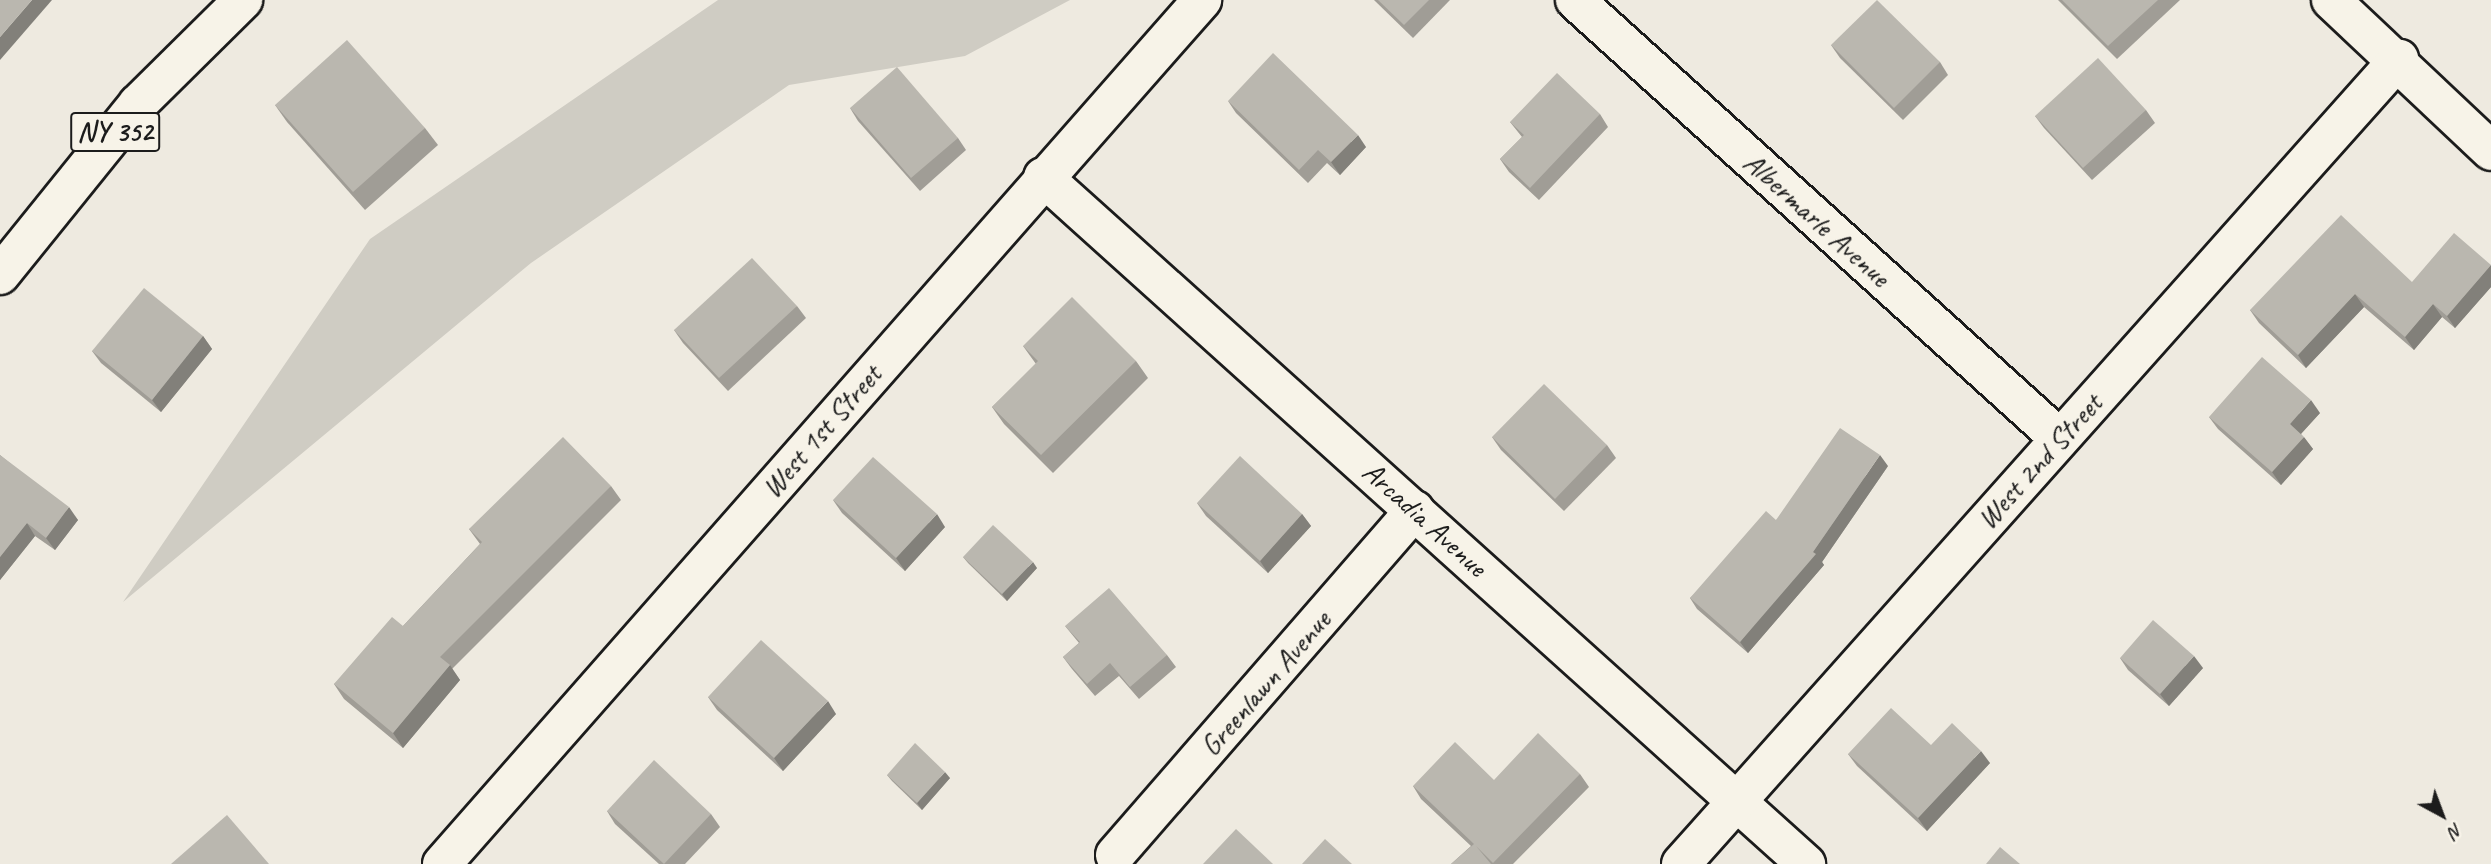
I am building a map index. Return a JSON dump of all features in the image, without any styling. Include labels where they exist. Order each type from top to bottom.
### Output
[{"type":"street","name":"NY 352","points":[[0,275],[138,104],[243,0]]},
{"type":"street","name":"West 1st Street","points":[[442,864],[1043,177],[1202,0]]},
{"type":"street","name":"Albermarle Avenue","points":[[1575,0],[2059,438]]},
{"type":"street","points":[[2331,0],[2399,60],[2491,151]]},
{"type":"street","name":"West 2nd Street","points":[[1681,864],[2399,60]]},
{"type":"street","name":"Arcadia Avenue","points":[[1043,177],[1416,510],[1806,864]]},
{"type":"street","name":"Greenlawn Avenue","points":[[1115,855],[1416,510]]},
{"type":"shaded area","points":[[718,0],[1070,0],[965,56],[789,85],[531,263],[123,602],[370,239]]},
{"type":"building","points":[[0,0],[32,0],[0,37]]},
{"type":"building","points":[[1378,0],[1429,0],[1404,25]]},
{"type":"building","points":[[1877,0],[1940,62],[1894,108],[1831,45]]},
{"type":"building","points":[[2062,0],[2158,0],[2108,46]]},
{"type":"building","points":[[347,40],[425,128],[353,192],[275,105]]},
{"type":"building","points":[[1273,53],[1358,135],[1331,162],[1318,150],[1299,170],[1228,101]]},
{"type":"building","points":[[2098,58],[2146,110],[2083,168],[2035,116]]},
{"type":"building","points":[[897,67],[958,138],[911,178],[850,108]]},
{"type":"building","points":[[1557,73],[1600,114],[1530,188],[1500,159],[1524,135],[1510,122]]},
{"type":"building","points":[[2341,215],[2412,282],[2454,233],[2491,265],[2447,316],[2433,304],[2405,337],[2355,294],[2298,355],[2250,310]]},
{"type":"building","points":[[752,258],[797,306],[719,378],[674,330]]},
{"type":"building","points":[[144,288],[203,336],[152,400],[92,351]]},
{"type":"building","points":[[1072,297],[1136,361],[1041,455],[992,407],[1038,361],[1023,346]]},
{"type":"building","points":[[2262,357],[2311,400],[2290,424],[2304,437],[2272,472],[2209,417]]},
{"type":"building","points":[[1544,384],[1607,445],[1555,499],[1492,437]]},
{"type":"building","points":[[1840,428],[1880,455],[1813,552],[1816,554],[1740,642],[1690,598],[1766,511],[1776,520]]},
{"type":"building","points":[[563,437],[611,486],[440,657],[450,665],[393,733],[334,684],[392,617],[403,626],[482,542],[469,529]]},
{"type":"building","points":[[0,455],[69,507],[46,538],[27,523],[0,557]]},
{"type":"building","points":[[1240,456],[1302,514],[1260,561],[1197,503]]},
{"type":"building","points":[[873,457],[937,514],[896,558],[833,500]]},
{"type":"building","points":[[993,525],[1033,562],[1002,594],[963,557]]},
{"type":"building","points":[[1109,588],[1167,655],[1130,687],[1110,663],[1087,684],[1063,657],[1080,642],[1065,626]]},
{"type":"building","points":[[2153,620],[2194,656],[2160,694],[2120,658]]},
{"type":"building","points":[[761,640],[828,701],[774,758],[708,697]]},
{"type":"building","points":[[1891,708],[1931,745],[1952,723],[1981,751],[1918,818],[1848,754]]},
{"type":"building","points":[[1538,733],[1580,774],[1493,863],[1476,846],[1491,864],[1451,864],[1474,844],[1413,786],[1455,742],[1494,780]]},
{"type":"building","points":[[915,743],[945,772],[917,803],[887,775]]},
{"type":"building","points":[[654,760],[711,814],[664,864],[607,811]]},
{"type":"building","points":[[227,815],[269,864],[171,864]]},
{"type":"building","points":[[1236,829],[1273,864],[1203,864]]},
{"type":"building","points":[[1325,839],[1352,864],[1302,864]]},
{"type":"building","points":[[2000,847],[2020,864],[1986,864]]}]
